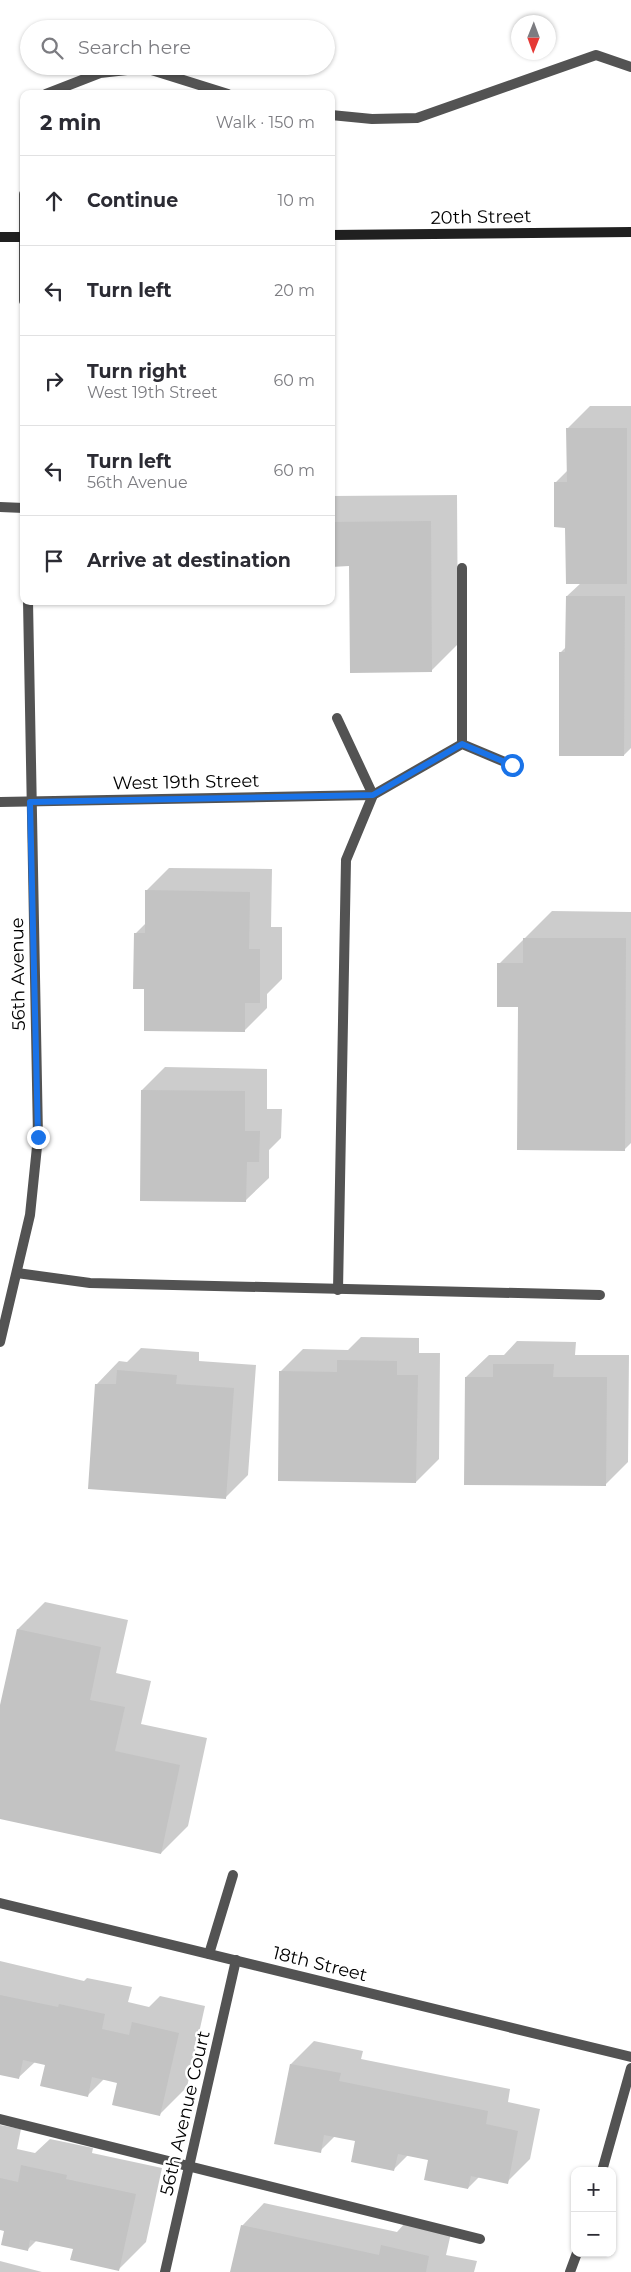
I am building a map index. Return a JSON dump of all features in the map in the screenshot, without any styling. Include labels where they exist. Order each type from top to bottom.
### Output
[{"type":"main road","name":"20th Street","points":[[335,234],[631,232]]},
{"type":"main road","points":[[0,238],[20,237]]},
{"type":"street","points":[[335,115],[372,119],[417,118],[596,55],[631,67]]},
{"type":"street","points":[[56,90],[95,75]]},
{"type":"street","points":[[167,75],[215,90]]},
{"type":"street","points":[[0,507],[20,508]]},
{"type":"street","points":[[462,568],[462,744]]},
{"type":"street","name":"56th Avenue","points":[[0,1342],[4,1306],[17,1273],[30,1215],[38,1137],[30,802],[28,605]]},
{"type":"street","points":[[337,718],[373,795]]},
{"type":"street","points":[[462,744],[512,765]]},
{"type":"street","points":[[338,1290],[346,860],[373,795],[462,744]]},
{"type":"street","name":"West 19th Street","points":[[0,802],[373,795]]},
{"type":"street","points":[[17,1273],[90,1283],[600,1295]]},
{"type":"street","points":[[209,1954],[233,1874]]},
{"type":"street","name":"18th Street","points":[[0,1903],[631,2058]]},
{"type":"street","name":"56th Avenue Court","points":[[165,2272],[236,1960]]},
{"type":"street","points":[[603,2167],[631,2068]]},
{"type":"street","points":[[0,2118],[189,2168],[480,2239]]},
{"type":"street","points":[[570,2272],[576,2257]]},
{"type":"building","points":[[566,428],[627,428],[627,584],[566,584],[565,528],[554,527],[554,482],[567,482]]},
{"type":"building","points":[[431,521],[432,672],[350,673],[349,566],[335,567],[335,522]]},
{"type":"building","points":[[566,596],[625,596],[624,756],[559,756],[559,652],[565,652]]},
{"type":"building","points":[[145,890],[250,892],[249,949],[260,949],[260,1003],[245,1003],[245,1032],[144,1031],[144,989],[133,989],[134,933],[145,933]]},
{"type":"building","points":[[523,938],[626,938],[625,1151],[517,1150],[518,1007],[497,1007],[497,963],[523,963]]},
{"type":"building","points":[[141,1090],[245,1091],[245,1131],[260,1131],[259,1162],[247,1162],[246,1202],[140,1201]]},
{"type":"building","points":[[337,1360],[397,1361],[397,1375],[418,1375],[416,1483],[278,1481],[279,1371],[337,1372]]},
{"type":"building","points":[[493,1364],[554,1364],[553,1377],[607,1377],[606,1486],[464,1485],[465,1377],[493,1377]]},
{"type":"building","points":[[117,1370],[177,1375],[176,1384],[234,1388],[226,1499],[88,1489],[95,1384],[116,1384]]},
{"type":"building","points":[[17,1629],[101,1647],[90,1700],[125,1707],[115,1751],[180,1765],[161,1854],[0,1819],[0,1705]]},
{"type":"building","points":[[0,1995],[58,2007],[59,2004],[105,2014],[102,2029],[129,2035],[132,2022],[179,2033],[160,2116],[112,2105],[117,2083],[92,2077],[88,2097],[40,2086],[45,2065],[23,2060],[19,2079],[0,2075]]},
{"type":"building","points":[[290,2064],[341,2073],[339,2081],[488,2111],[486,2124],[518,2131],[508,2184],[471,2176],[468,2189],[424,2180],[428,2160],[398,2154],[394,2171],[351,2162],[355,2141],[324,2135],[321,2153],[274,2144]]},
{"type":"building","points":[[21,2165],[67,2175],[66,2179],[136,2194],[119,2271],[70,2260],[73,2249],[30,2240],[28,2251],[1,2245],[4,2231],[0,2230],[0,2178],[18,2182]]},
{"type":"building","points":[[241,2225],[379,2255],[381,2245],[429,2256],[426,2272],[230,2272]]},
{"type":"route","points":[[38,1137],[30,802],[373,795],[462,744],[512,765]]}]
